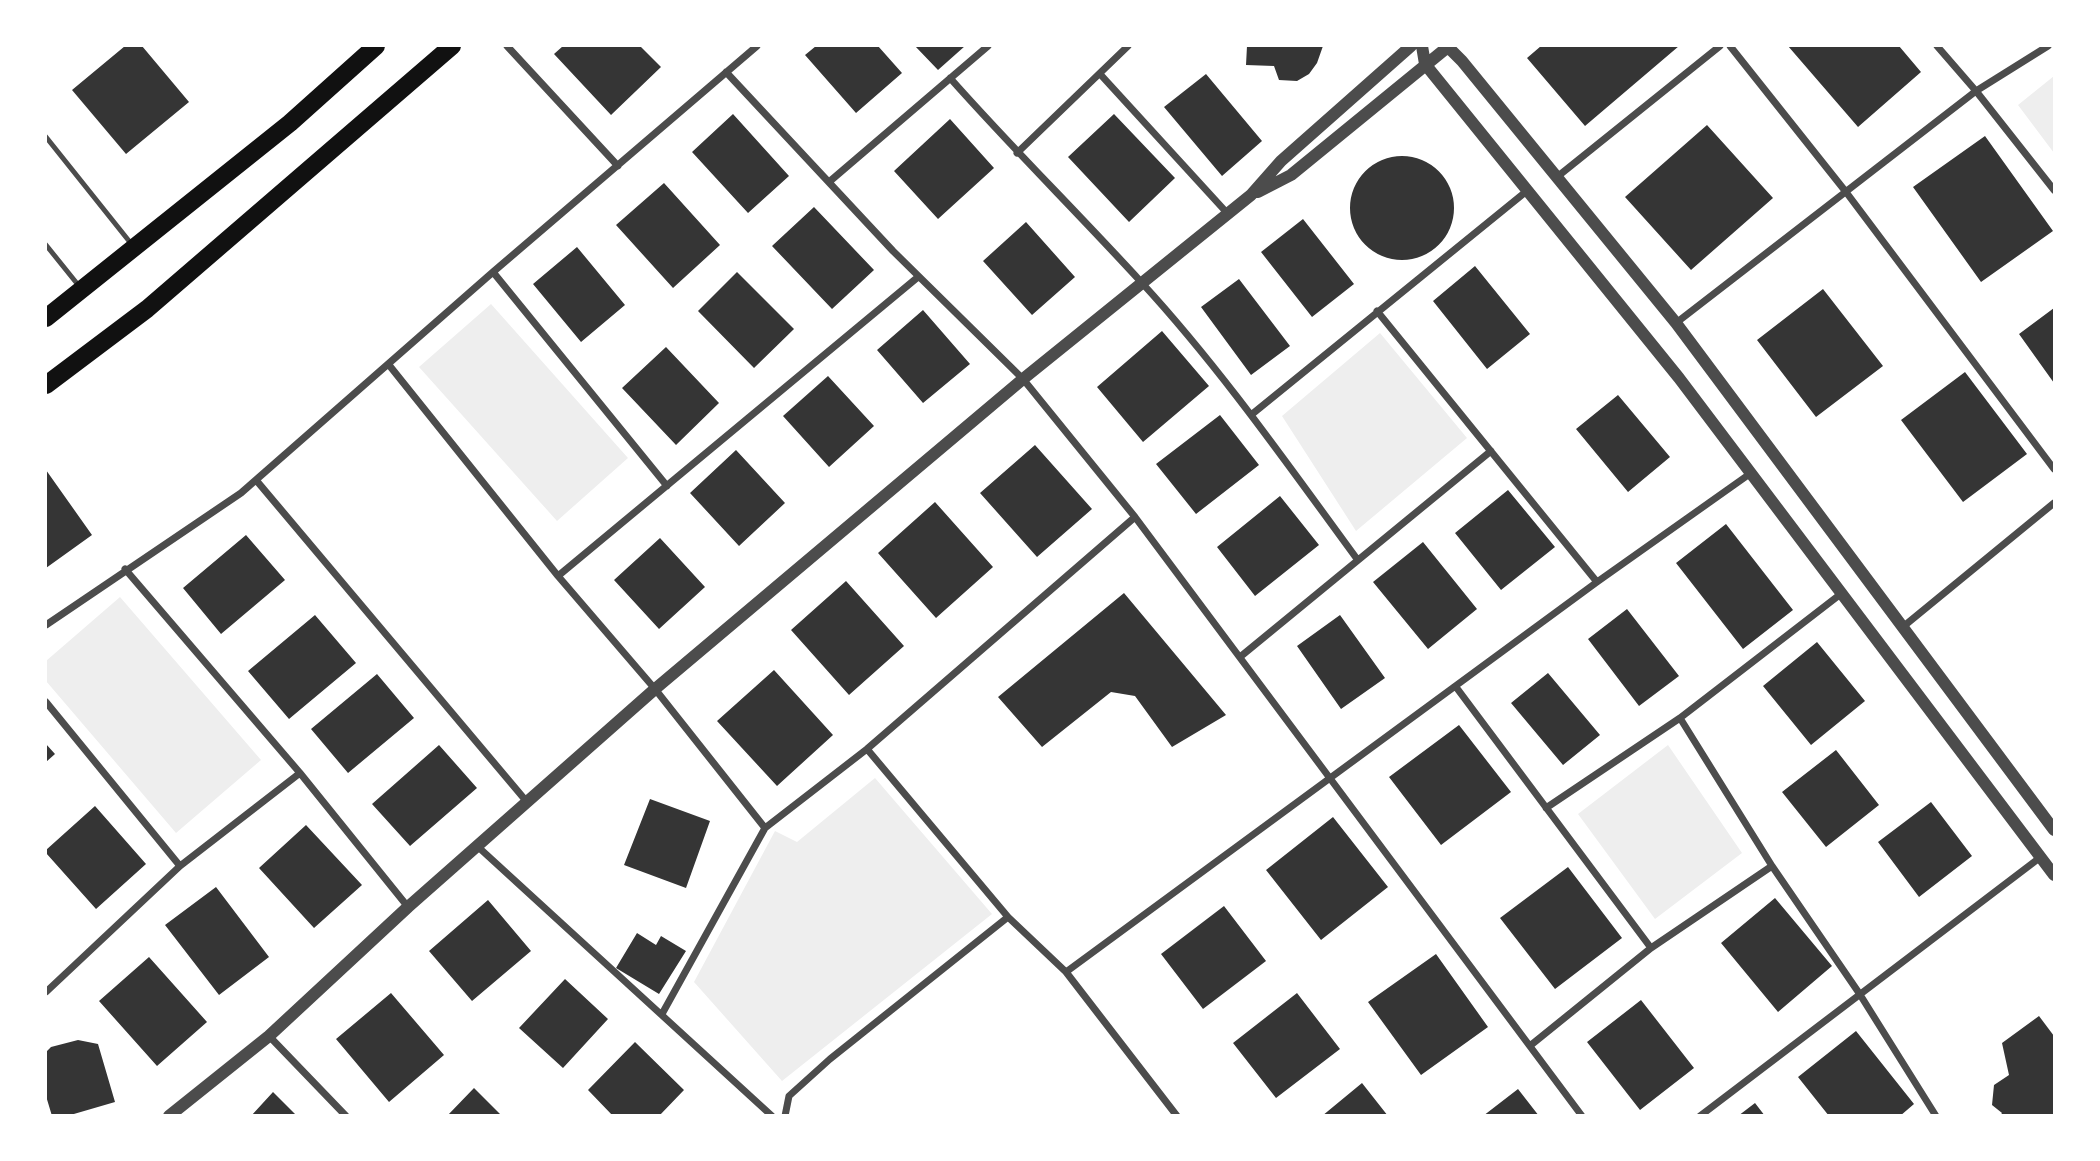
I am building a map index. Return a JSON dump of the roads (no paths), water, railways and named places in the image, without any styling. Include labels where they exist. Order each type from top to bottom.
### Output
[{"type":"main road","points":[[46,318],[290,123],[376,46]]},
{"type":"main road","points":[[46,385],[147,309],[452,46]]},
{"type":"street","points":[[507,46],[618,166]]},
{"type":"street","points":[[46,625],[241,493],[757,46]]},
{"type":"street","points":[[828,182],[988,46]]},
{"type":"street","points":[[1017,153],[1128,46]]},
{"type":"street","points":[[169,1115],[270,1036],[408,906],[655,689],[1023,379],[1251,195],[1281,161],[1411,46]]},
{"type":"street","points":[[1422,46],[1425,64],[1679,379],[2054,875]]},
{"type":"street","points":[[1251,195],[1291,175],[1448,46],[1676,323],[2054,830]]},
{"type":"street","points":[[1557,177],[1720,46]]},
{"type":"street","points":[[1730,46],[1846,192],[2054,469]]},
{"type":"street","points":[[1937,46],[2054,190]]},
{"type":"street","points":[[1676,323],[1976,91],[2048,46]]},
{"type":"street","points":[[726,72],[918,277],[1023,379],[1135,517],[1582,1115]]},
{"type":"street","points":[[1100,74],[1228,214]]},
{"type":"street","points":[[950,78],[1017,153],[1143,284],[1251,415],[1357,559]]},
{"type":"street","points":[[1251,415],[1528,190]]},
{"type":"street","points":[[493,272],[667,486]]},
{"type":"street","points":[[558,576],[918,277]]},
{"type":"street","points":[[1377,311],[1597,582]]},
{"type":"street","points":[[389,365],[558,576],[655,689],[765,828]]},
{"type":"street","points":[[1240,657],[1491,451]]},
{"type":"street","points":[[1066,972],[1597,582],[1751,473]]},
{"type":"street","points":[[256,480],[527,802]]},
{"type":"street","points":[[1904,626],[2054,503]]},
{"type":"street","points":[[662,1014],[765,828],[867,749],[1135,517]]},
{"type":"street","points":[[125,569],[300,773],[408,906]]},
{"type":"street","points":[[1546,808],[1680,718],[1842,593]]},
{"type":"street","points":[[1455,687],[1651,948]]},
{"type":"street","points":[[46,702],[180,866]]},
{"type":"street","points":[[1680,718],[1772,866],[1936,1115]]},
{"type":"street","points":[[867,749],[1008,917],[1066,972],[1177,1115]]},
{"type":"street","points":[[46,992],[180,866],[300,773]]},
{"type":"street","points":[[477,845],[772,1115]]},
{"type":"street","points":[[1700,1115],[2042,856]]},
{"type":"street","points":[[1531,1045],[1651,948],[1772,866]]},
{"type":"street","points":[[785,1115],[789,1097],[830,1059],[1008,917]]},
{"type":"street","points":[[270,1036],[346,1115]]},
{"type":"lane","points":[[46,137],[134,247]]},
{"type":"lane","points":[[46,245],[82,289]]}]
